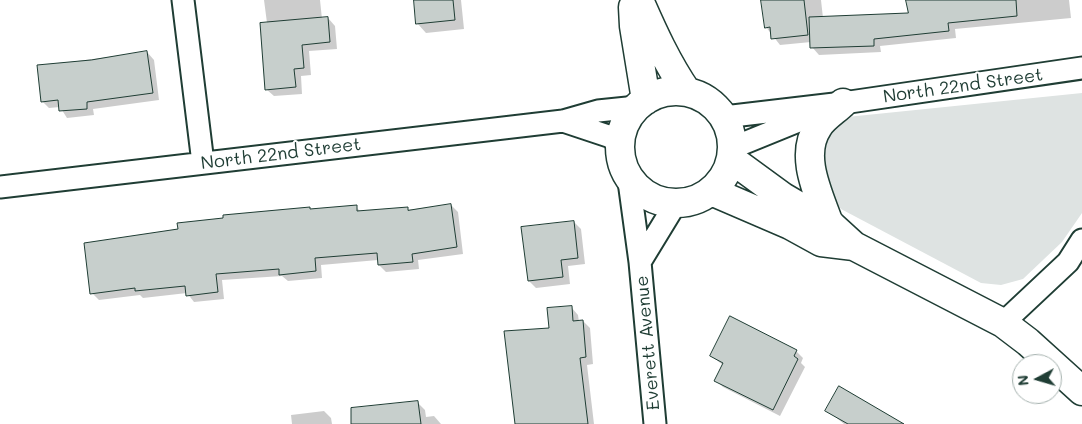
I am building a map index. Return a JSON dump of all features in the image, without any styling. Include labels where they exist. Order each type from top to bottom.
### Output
[{"type":"street","points":[[183,0],[203,164]]},
{"type":"street","points":[[633,0],[642,103]]},
{"type":"street","points":[[639,0],[669,64],[687,92]]},
{"type":"street","name":"North 22nd Street","points":[[724,117],[844,103],[1082,68]]},
{"type":"street","points":[[666,92],[687,92],[701,97],[714,105],[724,117],[730,132],[732,154],[724,177],[711,191],[694,200],[676,203],[662,201],[648,195],[637,186],[622,162],[621,147],[625,126],[642,103],[666,92]]},
{"type":"street","name":"North 22nd Street","points":[[0,186],[562,121],[598,111],[642,103]]},
{"type":"street","points":[[831,225],[814,184],[810,145],[818,127],[844,103]]},
{"type":"street","name":"North 22nd Street","points":[[732,154],[844,103]]},
{"type":"street","name":"North 22nd Street","points":[[562,121],[611,137],[621,147]]},
{"type":"street","points":[[732,154],[762,183],[831,225],[854,246],[1003,323],[1028,342],[1082,391]]},
{"type":"street","name":"Everett Avenue","points":[[628,174],[640,262],[656,424]]},
{"type":"street","points":[[711,191],[790,225],[821,242],[854,246]]},
{"type":"street","name":"Everett Avenue","points":[[640,262],[676,203]]},
{"type":"street","points":[[1003,323],[1068,262],[1082,240]]},
{"type":"shaded area","points":[[1082,93],[1082,213],[1062,242],[1023,279],[1001,285],[981,283],[841,209],[830,197],[823,155],[828,136],[840,121],[847,117]]},
{"type":"building","points":[[414,0],[453,0],[455,20],[416,24]]},
{"type":"building","points":[[761,0],[804,0],[808,35],[771,39],[770,27],[765,28]]},
{"type":"building","points":[[906,0],[1016,0],[1017,16],[948,23],[949,31],[874,39],[874,46],[810,48],[809,17],[908,13]]},
{"type":"building","points":[[328,17],[330,42],[302,45],[304,68],[294,69],[296,87],[265,90],[260,23]]},
{"type":"building","points":[[147,51],[153,93],[87,102],[87,109],[59,111],[58,100],[41,102],[37,65],[91,60]]},
{"type":"building","points":[[451,204],[457,247],[412,254],[413,262],[378,265],[377,253],[315,258],[316,271],[279,275],[279,269],[216,274],[218,292],[186,296],[185,286],[135,291],[135,288],[90,294],[84,243],[178,229],[177,223],[223,218],[223,215],[310,207],[310,209],[357,205],[357,211],[408,207],[408,210]]},
{"type":"building","points":[[574,221],[578,258],[561,260],[563,277],[528,281],[521,227]]},
{"type":"building","points":[[572,306],[573,321],[583,320],[586,357],[580,358],[588,424],[515,424],[504,331],[549,328],[547,308]]},
{"type":"building","points":[[730,316],[797,350],[794,356],[798,359],[773,410],[714,381],[723,363],[710,356]]},
{"type":"building","points":[[839,386],[904,424],[848,424],[825,411]]},
{"type":"building","points":[[418,401],[421,424],[351,424],[351,408]]}]
